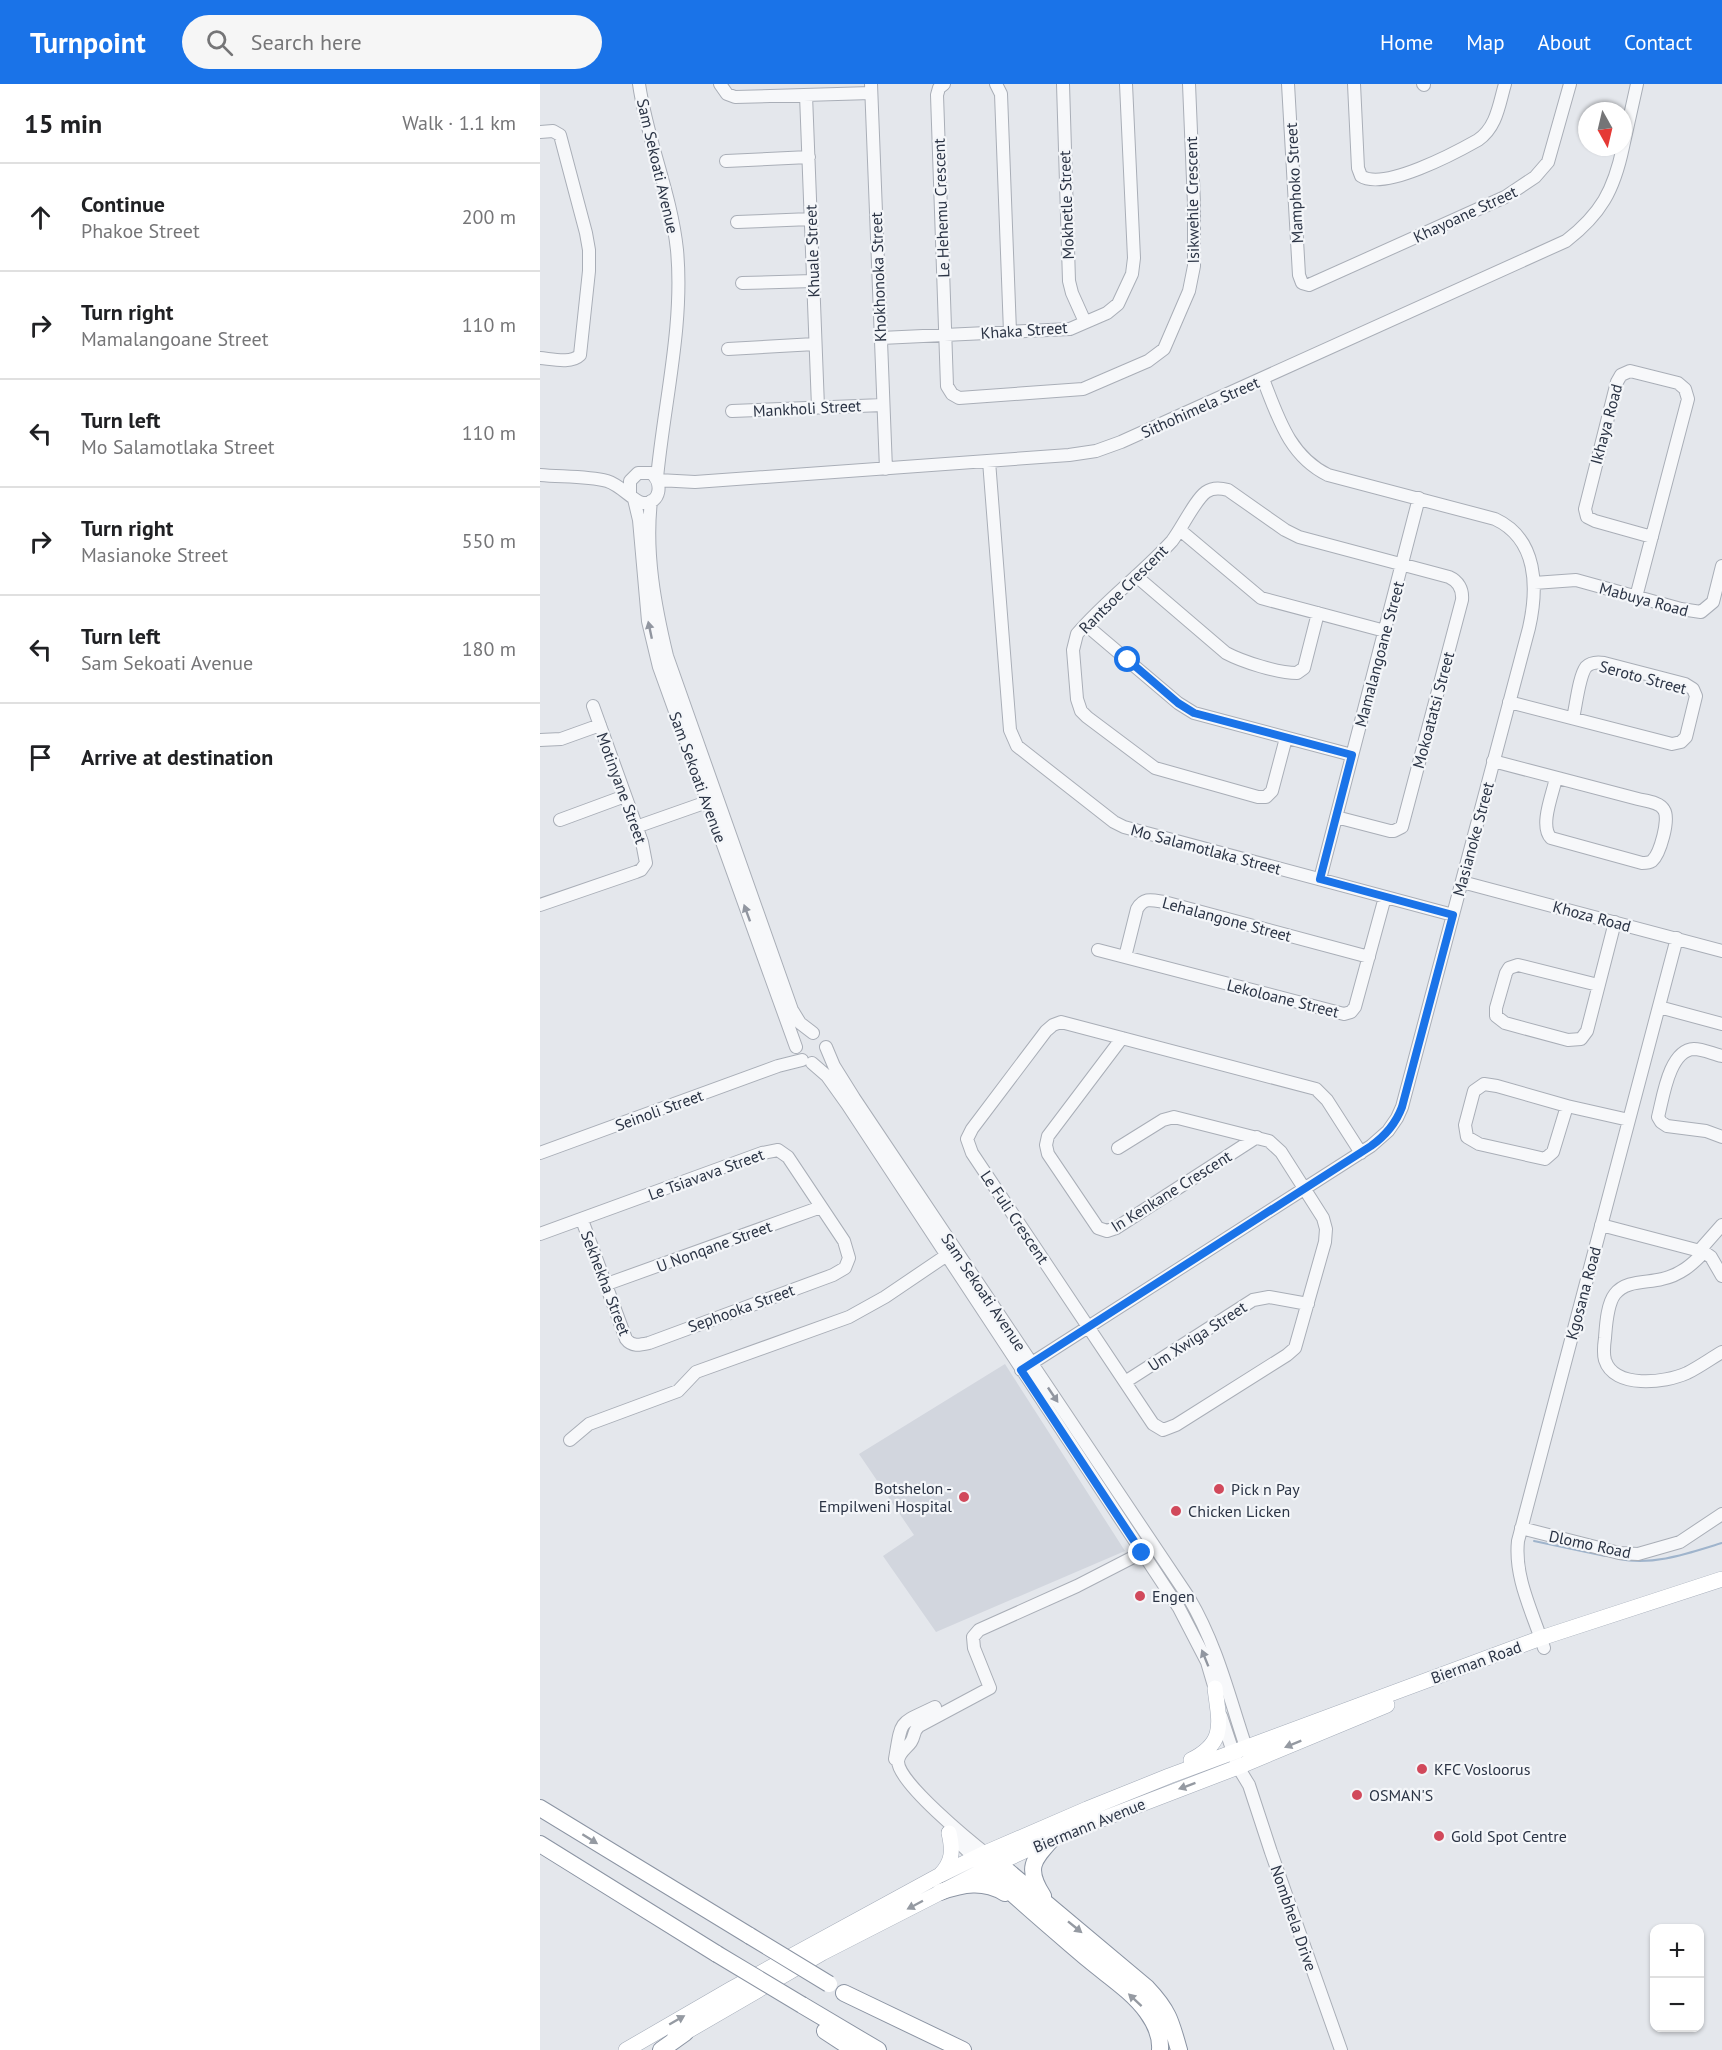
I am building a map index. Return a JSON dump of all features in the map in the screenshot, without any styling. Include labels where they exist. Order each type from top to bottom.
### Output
[{"type":"highway","points":[[540,1808],[941,2050]]},
{"type":"highway","points":[[1053,1838],[1036,1857],[1032,1875],[1054,1910]]},
{"type":"highway","points":[[540,1844],[799,2009],[854,2050]]},
{"type":"highway","points":[[986,1861],[1019,1901],[1146,2010],[1156,2025],[1161,2043],[1160,2050]]},
{"type":"highway","points":[[986,1861],[1054,1910],[1122,1965],[1163,2005],[1170,2018],[1179,2050]]},
{"type":"highway","points":[[940,1883],[977,1883],[999,1890],[1019,1901]]},
{"type":"highway","points":[[844,1993],[963,2050]]},
{"type":"highway","points":[[799,2009],[878,2050]]},
{"type":"highway","points":[[661,2050],[685,2033]]},
{"type":"main road","name":"Bierman Road","points":[[1542,1643],[1722,1579]]},
{"type":"main road","name":"Bierman Road","points":[[1542,1643],[1722,1588]]},
{"type":"main road","name":"Biermann Avenue","points":[[986,1861],[1053,1838],[1242,1757],[1380,1708],[1542,1643]]},
{"type":"main road","points":[[1168,1776],[1181,1765],[1207,1751],[1216,1740],[1219,1721],[1215,1688]]},
{"type":"main road","name":"Biermann Avenue","points":[[626,2050],[732,1988],[986,1861],[1168,1776],[1242,1757]]},
{"type":"main road","points":[[940,1883],[951,1861],[952,1845],[949,1833]]},
{"type":"main road","name":"Biermann Avenue","points":[[656,2050],[940,1883]]},
{"type":"street","points":[[720,84],[727,94],[735,98],[806,95],[871,88]]},
{"type":"street","name":"Le Hehemu Crescent","points":[[944,84],[936,95],[945,334]]},
{"type":"street","points":[[996,84],[1001,94],[1010,332]]},
{"type":"street","name":"Mokhetle Street","points":[[1063,84],[1069,273],[1072,293],[1085,322]]},
{"type":"street","name":"Khaka Street","points":[[880,338],[1065,330],[1107,313],[1118,304],[1123,297],[1133,269],[1126,84]]},
{"type":"street","name":"Isikwehle Crescent","points":[[945,334],[948,388],[959,398],[1083,389],[1160,354],[1166,345],[1193,276],[1194,204],[1189,84]]},
{"type":"street","name":"Mamphoko Street","points":[[1288,84],[1300,281]]},
{"type":"street","points":[[1354,84],[1358,168],[1361,176],[1371,180],[1398,177],[1479,140],[1488,132],[1494,121],[1504,84]]},
{"type":"street","name":"Khayoane Street","points":[[1300,281],[1306,285],[1313,284],[1516,192],[1546,166],[1570,84]]},
{"type":"street","name":"Sithohimela Street","points":[[1632,106],[1637,84]]},
{"type":"street","name":"Sam Sekoati Avenue","points":[[638,86],[669,203],[678,268],[674,337],[657,479]]},
{"type":"street","name":"Khokhonoka Street","points":[[871,88],[886,469]]},
{"type":"street","name":"Khuale Street","points":[[806,95],[818,407]]},
{"type":"street","points":[[540,132],[553,131],[560,135],[586,233],[589,261],[580,355],[572,360],[540,358]]},
{"type":"street","name":"Sithohimela Street","points":[[657,479],[694,483],[1069,455],[1102,449],[1263,379],[1566,241],[1601,208],[1616,176],[1621,156]]},
{"type":"street","points":[[726,161],[809,157]]},
{"type":"street","points":[[737,222],[811,219]]},
{"type":"street","points":[[742,283],[813,281]]},
{"type":"street","points":[[728,349],[815,344]]},
{"type":"street","name":"Ikhaya Road","points":[[1636,597],[1652,537],[1688,399],[1683,387],[1678,383],[1629,371],[1621,375],[1617,382],[1585,511],[1587,516],[1595,521],[1652,537]]},
{"type":"street","name":"Masianoke Street","points":[[1026,1366],[1378,1142],[1397,1118],[1402,1107],[1462,882],[1534,604],[1534,583],[1530,562],[1524,547],[1508,526],[1495,519],[1328,475],[1311,465],[1290,441],[1263,379]]},
{"type":"street","name":"Mankholi Street","points":[[732,411],[883,405]]},
{"type":"street","points":[[632,496],[629,484],[658,456]]},
{"type":"street","name":"Mo Salamotlaka Street","points":[[990,461],[1010,730],[1017,746],[1124,828],[1453,915]]},
{"type":"street","points":[[540,476],[606,481],[622,487],[641,503],[655,498],[660,490],[657,479],[651,473],[606,481]]},
{"type":"street","name":"Sithohimela Street","points":[[655,498],[668,490],[694,483]]},
{"type":"street","name":"Rantsoe Crescent","points":[[1286,738],[1274,787],[1266,797],[1258,797],[1155,768],[1087,717],[1078,706],[1073,644],[1077,634],[1180,530],[1202,495],[1210,489],[1222,489],[1299,537],[1403,563]]},
{"type":"street","name":"Sam Sekoati Avenue","points":[[632,496],[639,520],[644,592],[653,644],[669,697],[802,1055],[827,1076],[847,1104],[947,1255],[1156,1547],[1189,1598],[1207,1632],[1220,1667],[1242,1757]]},
{"type":"street","name":"Sam Sekoati Avenue","points":[[655,498],[649,519],[651,561],[667,657],[792,1010],[800,1023],[813,1033]]},
{"type":"street","name":"Mamalangoane Street","points":[[1320,879],[1419,498]]},
{"type":"street","points":[[1180,530],[1254,593],[1271,601],[1385,631]]},
{"type":"street","name":"Mokoatatsi Street","points":[[1336,817],[1394,831],[1401,826],[1407,812],[1462,596],[1455,580],[1403,563]]},
{"type":"street","name":"Mabuya Road","points":[[1534,583],[1576,580],[1691,612],[1701,612],[1713,603],[1722,566]]},
{"type":"street","points":[[1136,576],[1227,653],[1284,671],[1297,673],[1304,668],[1318,614]]},
{"type":"street","points":[[1086,625],[1188,710],[1352,755]]},
{"type":"street","name":"Seroto Street","points":[[1509,702],[1666,743],[1678,744],[1686,737],[1696,696],[1693,689],[1685,684],[1604,663],[1595,663],[1586,668],[1583,675],[1573,718]]},
{"type":"street","name":"Motinyane Street","points":[[540,906],[641,870],[646,863],[646,856],[593,706]]},
{"type":"street","points":[[540,740],[561,740],[600,725]]},
{"type":"street","points":[[1493,761],[1556,777],[1603,790],[1655,803],[1664,808],[1666,816],[1662,838],[1659,850],[1652,861],[1638,862],[1560,842],[1548,836],[1545,824],[1556,777]]},
{"type":"street","points":[[560,820],[625,796]]},
{"type":"street","points":[[636,827],[707,801]]},
{"type":"street","name":"Khoza Road","points":[[1462,882],[1722,951]]},
{"type":"street","name":"Lekoloane Street","points":[[1098,950],[1344,1014],[1351,1012],[1355,1007],[1385,897]]},
{"type":"street","name":"Lehalangone Street","points":[[1125,957],[1137,909],[1141,903],[1148,900],[1369,957]]},
{"type":"street","points":[[1598,985],[1524,965],[1513,966],[1506,972],[1496,1016],[1501,1022],[1568,1041],[1576,1040],[1584,1035],[1587,1031],[1615,922]]},
{"type":"street","name":"Kgosana Road","points":[[1542,1643],[1517,1565],[1518,1541],[1677,938]]},
{"type":"street","points":[[1659,1007],[1722,1024]]},
{"type":"street","name":"Le Fuli Crescent","points":[[1118,1148],[1163,1120],[1174,1117],[1269,1141],[1276,1145],[1323,1218],[1326,1229],[1325,1242],[1298,1341],[1291,1352],[1170,1428],[1163,1430],[1156,1428],[972,1153],[968,1139],[972,1129],[991,1102],[1046,1031],[1061,1022],[1316,1089],[1327,1100],[1361,1153]]},
{"type":"street","points":[[813,1033],[820,1036],[826,1047],[820,1059],[802,1055],[802,1037],[813,1033]]},
{"type":"street","name":"In Kenkane Crescent","points":[[1122,1038],[1048,1136],[1046,1145],[1048,1154],[1098,1228],[1107,1231],[1116,1227],[1257,1137]]},
{"type":"street","name":"Sam Sekoati Avenue","points":[[826,1047],[834,1066],[854,1098],[1026,1366],[1142,1553],[1187,1620],[1207,1662],[1242,1757]]},
{"type":"street","points":[[1722,1056],[1696,1049],[1678,1055],[1670,1072],[1658,1117],[1660,1122],[1667,1126],[1706,1131],[1722,1137]]},
{"type":"street","name":"Seinoli Street","points":[[540,1153],[778,1066],[802,1055]]},
{"type":"street","points":[[1567,1106],[1553,1152],[1545,1159],[1479,1144],[1470,1140],[1466,1133],[1465,1125],[1474,1091],[1484,1084],[1629,1120]]},
{"type":"street","name":"Le Tsiavava Street","points":[[540,1234],[773,1150],[781,1151],[788,1157],[847,1247],[848,1264]]},
{"type":"street","name":"U Nonqane Street","points":[[607,1284],[820,1207]]},
{"type":"street","name":"Sekhekha Street","points":[[582,1220],[626,1339],[632,1344]]},
{"type":"street","points":[[1601,1225],[1702,1252],[1711,1257],[1722,1276]]},
{"type":"street","points":[[1722,1225],[1693,1264],[1675,1275],[1627,1286],[1616,1293],[1610,1307],[1604,1359],[1611,1371],[1622,1377],[1632,1380],[1660,1381],[1687,1373],[1722,1352]]},
{"type":"street","points":[[570,1440],[589,1424],[678,1390],[696,1372],[849,1317],[885,1297],[947,1255]]},
{"type":"street","name":"Sephooka Street","points":[[632,1344],[649,1343],[823,1279],[840,1272],[848,1264]]},
{"type":"street","name":"Um Xwiga Street","points":[[1125,1382],[1253,1300],[1269,1297],[1308,1304]]},
{"type":"street","name":"Dlomo Road","points":[[1521,1528],[1619,1553],[1638,1554],[1680,1542],[1722,1515]]},
{"type":"street","points":[[988,1685],[972,1641],[974,1634],[1156,1547]]},
{"type":"street","points":[[986,1861],[949,1833],[921,1806],[897,1772],[894,1761],[900,1730],[908,1720],[978,1687],[988,1685]]},
{"type":"street","points":[[986,1861],[922,1797],[898,1762],[900,1754],[910,1744],[914,1730],[988,1685]]},
{"type":"street","name":"Nombhela Drive","points":[[1242,1757],[1270,1852],[1341,2050]]},
{"type":"shaded area","points":[[1005,1364],[1125,1551],[936,1632],[883,1556],[914,1535],[859,1454]]},
{"type":"waterway","points":[[1534,1541],[1605,1556]]},
{"type":"waterway","points":[[1619,1559],[1658,1560],[1722,1543]]},
{"type":"place","name":"Pick n Pay","points":[[1219,1489]]},
{"type":"place","name":"Botshelon - Empilweni Hospital","points":[[964,1497]]},
{"type":"place","name":"Chicken Licken","points":[[1176,1511]]},
{"type":"place","name":"Engen","points":[[1140,1596]]},
{"type":"place","name":"KFC Vosloorus","points":[[1422,1769]]},
{"type":"place","name":"OSMAN'S","points":[[1357,1795]]},
{"type":"place","name":"Gold Spot Centre","points":[[1439,1836]]},
{"type":"route","points":[[1128,660],[1178,703],[1194,713],[1352,755],[1320,879],[1453,915],[1402,1107],[1397,1118],[1378,1142],[1021,1370],[1142,1553]]}]
